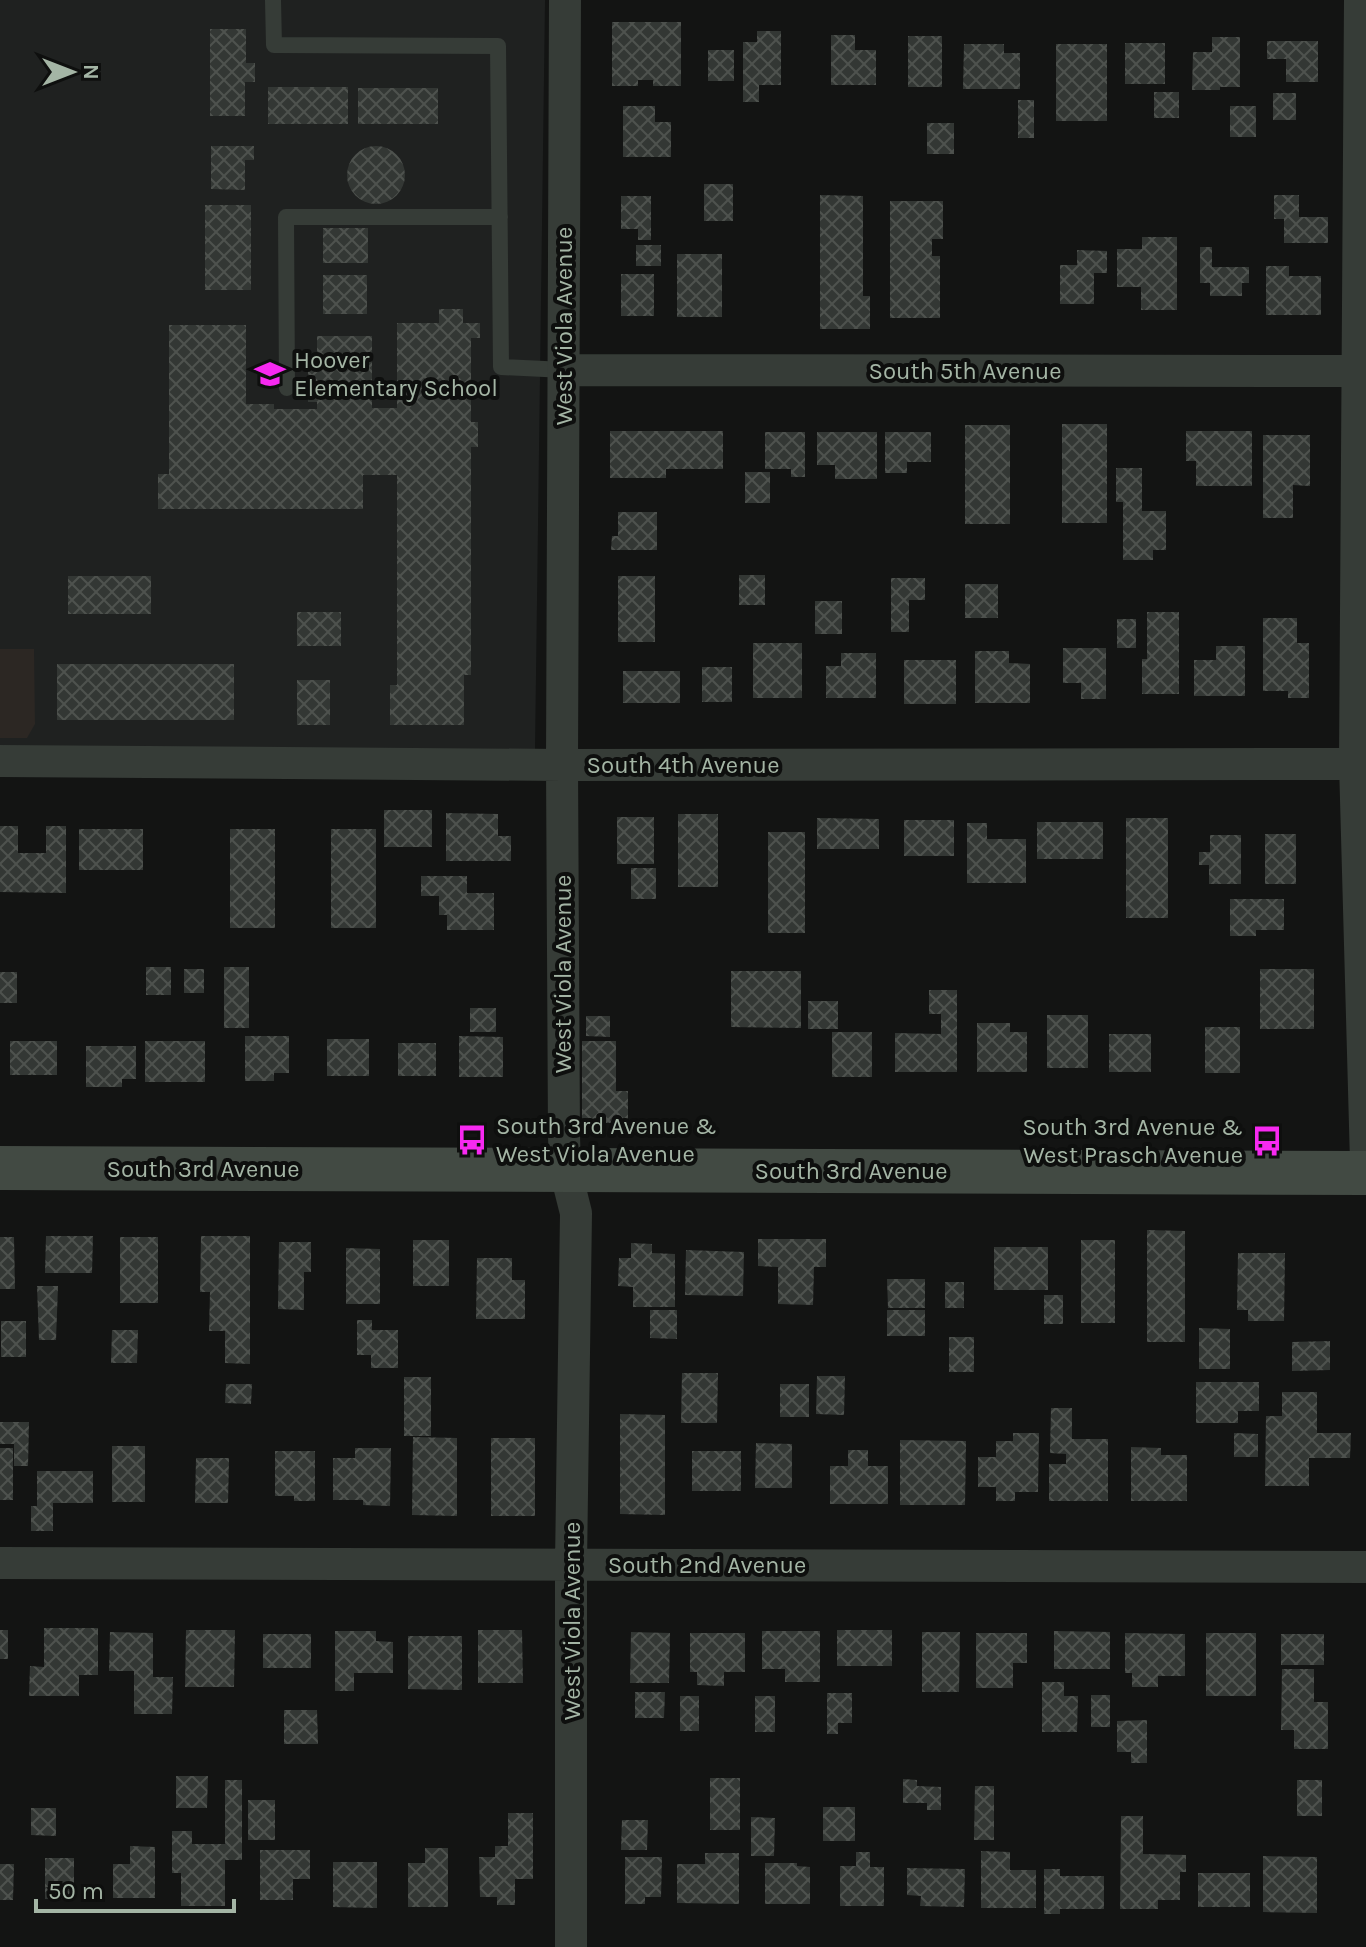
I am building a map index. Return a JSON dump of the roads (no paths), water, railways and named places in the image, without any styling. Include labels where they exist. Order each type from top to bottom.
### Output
[{"type":"street","name":"West Viola Avenue","points":[[565,0],[562,765],[565,1169],[576,1213],[571,1564],[571,1947]]},
{"type":"street","points":[[1360,0],[1361,764],[1366,1162]]},
{"type":"street","name":"South 5th Avenue","points":[[565,370],[1362,371]]},
{"type":"street","name":"South 4th Avenue","points":[[0,761],[562,765],[1361,764]]},
{"type":"street","name":"South 3rd Avenue","points":[[0,1168],[1366,1173]]},
{"type":"street","name":"South 2nd Avenue","points":[[0,1563],[1366,1567]]},
{"type":"lane","points":[[273,0],[274,45],[498,46],[501,367],[565,370]]},
{"type":"lane","points":[[287,388],[286,217],[500,217]]},
{"type":"place","name":"Hoover Elementary School","points":[[270,374]]},
{"type":"place","name":"South 3rd Avenue & West Viola Avenue","points":[[472,1140]]},
{"type":"place","name":"South 3rd Avenue & West Prasch Avenue","points":[[1267,1141]]}]
